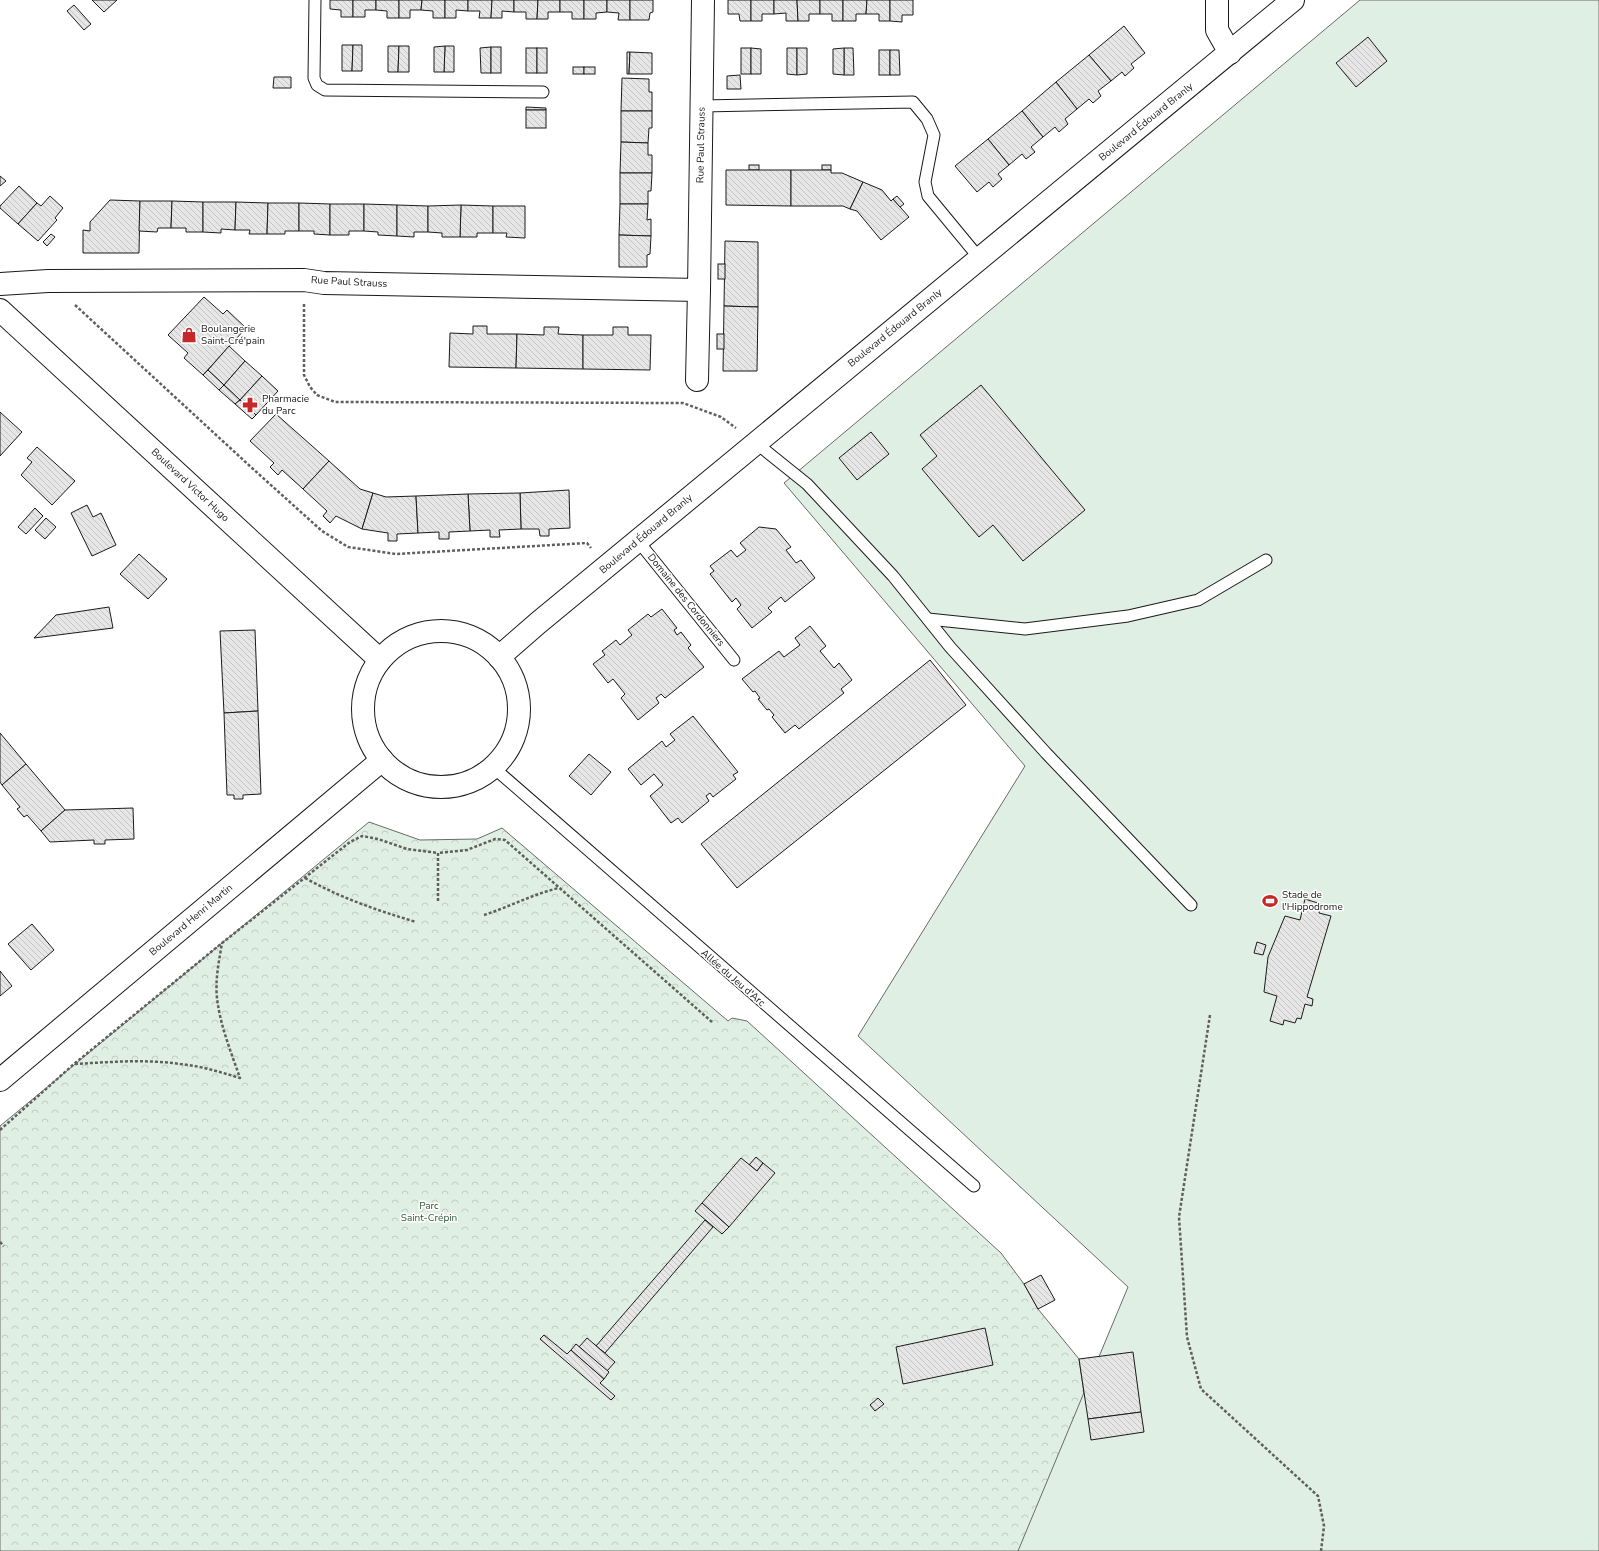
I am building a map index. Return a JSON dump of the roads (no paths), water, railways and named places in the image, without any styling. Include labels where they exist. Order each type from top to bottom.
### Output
[{"type":"street","name":"Rue Paul Strauss","points":[[697,380],[703,0]]},
{"type":"street","points":[[1217,0],[1217,30],[1230,53]]},
{"type":"street","name":"Boulevard Édouard Branly","points":[[499,657],[538,623],[1293,0]]},
{"type":"street","name":"Rue Paul Strauss","points":[[0,284],[48,281],[304,280],[324,283],[699,290]]},
{"type":"street","name":"Boulevard Victor Hugo","points":[[0,310],[380,660]]},
{"type":"street","points":[[453,631],[477,639],[499,657],[512,674],[519,698],[518,724],[509,748],[494,768],[471,782],[445,788],[419,785],[395,773],[376,754],[365,731],[362,704],[368,678],[383,656],[403,640],[427,632],[453,631]]},
{"type":"street","name":"Boulevard Henri Martin","points":[[0,1080],[382,760]]},
{"type":"lane","points":[[315,0],[314,78],[317,85],[325,90],[543,92]]},
{"type":"lane","points":[[702,106],[913,102],[927,119],[934,135],[925,182],[928,196],[980,259]]},
{"type":"lane","points":[[756,443],[807,484],[894,576],[950,647],[1046,753],[1191,906]]},
{"type":"lane","name":"Domaine des Cordonniers","points":[[638,541],[734,660]]},
{"type":"lane","points":[[928,619],[1025,629],[1128,616],[1198,600],[1266,560]]},
{"type":"lane","name":"Allée du Jeu d'Arc","points":[[494,768],[974,1186]]},
{"type":"place","name":"Boulangerie Saint-Cré'pain","points":[[189,335]]},
{"type":"place","name":"Pharmacie du Parc","points":[[250,405]]},
{"type":"place","name":"Stade de l'Hippodrome","points":[[1270,901]]},
{"type":"park label","name":"Parc Saint-Crépin","points":[[429,1212]]}]
